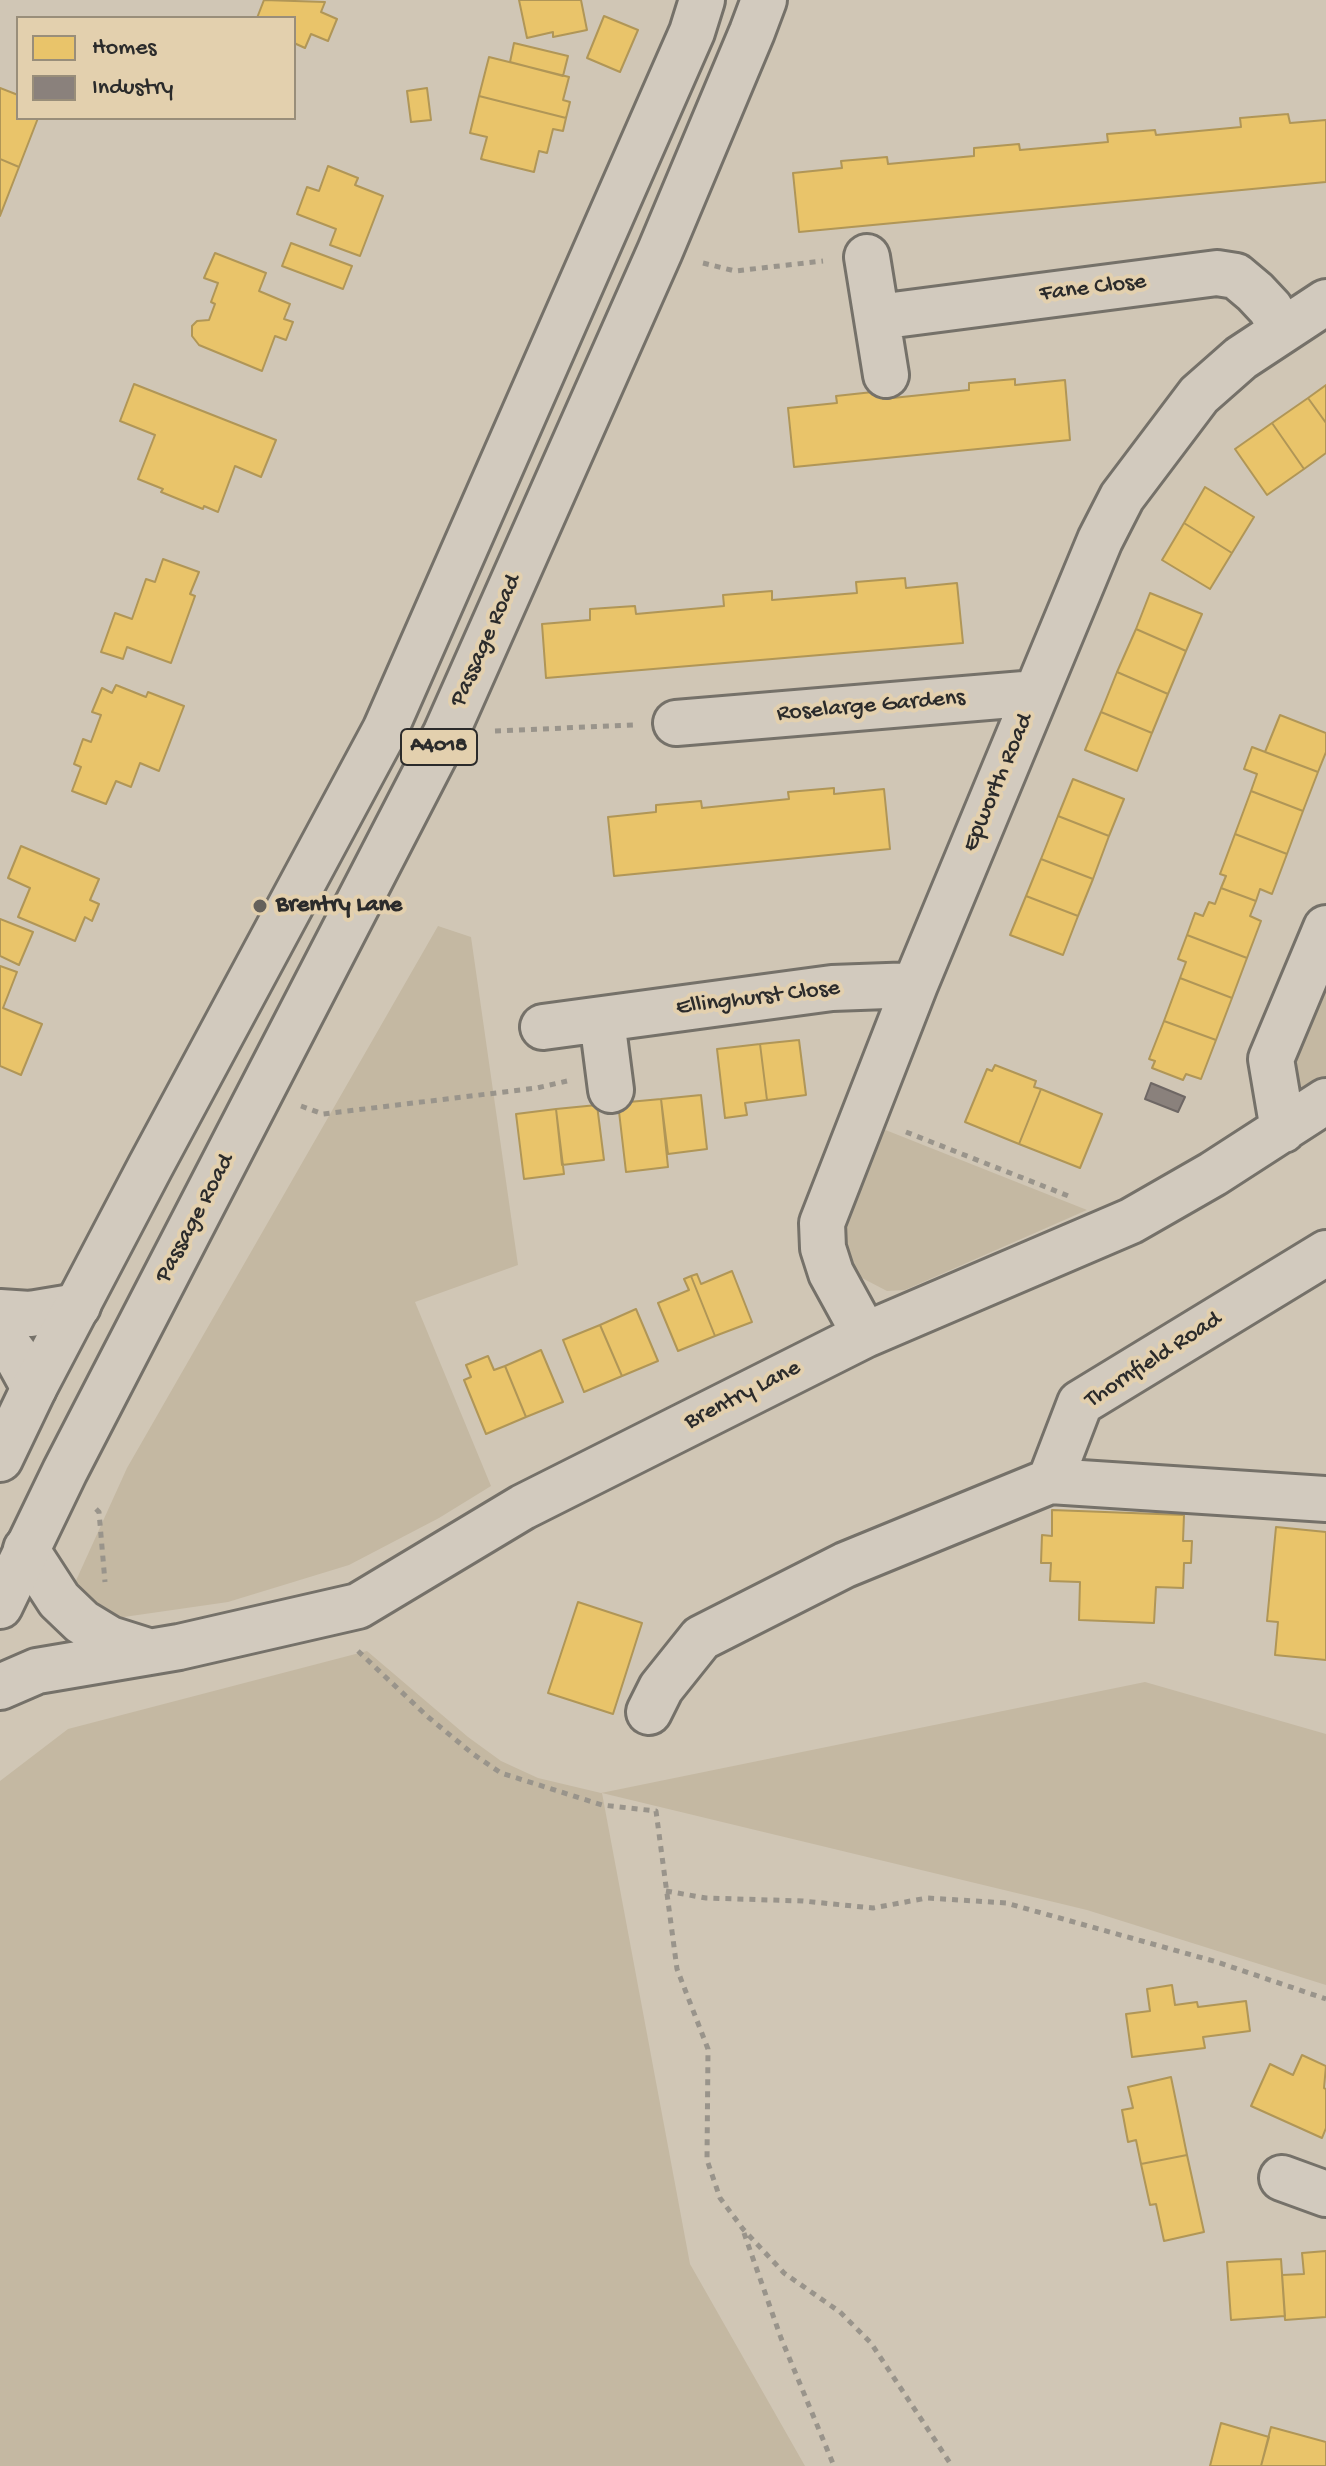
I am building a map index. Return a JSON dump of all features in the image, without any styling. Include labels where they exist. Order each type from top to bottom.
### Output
[{"type":"street","name":"A4018","points":[[0,1459],[34,1388],[385,730],[692,32],[702,0]]},
{"type":"street","name":"Passage Road","points":[[0,1606],[65,1471],[446,733],[660,251],[764,0]]},
{"type":"street","points":[[867,257],[886,375]]},
{"type":"street","name":"Fane Close","points":[[878,317],[1217,273],[1236,276],[1255,292],[1270,308],[1283,330]]},
{"type":"street","name":"Epworth Road","points":[[865,1335],[831,1273],[823,1248],[822,1223],[915,985],[1100,540],[1122,497],[1199,395],[1241,358],[1326,302]]},
{"type":"street","name":"Roselarge Gardens","points":[[697,731],[1036,693]]},
{"type":"street","points":[[1283,1130],[1271,1059],[1326,928]]},
{"type":"street","name":"Ellinghurst Close","points":[[543,1027],[832,988],[915,985]]},
{"type":"street","points":[[602,1020],[609,1077]]},
{"type":"street","name":"Brentry Lane","points":[[0,1687],[37,1671],[129,1645],[179,1647],[358,1606],[523,1507],[865,1335],[1131,1221],[1326,1101]]},
{"type":"street","name":"Thornfield Road","points":[[1050,1481],[1080,1403],[1326,1253]]},
{"type":"street","points":[[0,1312],[30,1314],[78,1306]]},
{"type":"street","points":[[0,1334],[34,1388]]},
{"type":"street","points":[[649,1712],[661,1688],[701,1638],[845,1565],[1050,1481],[1326,1499]]},
{"type":"street","points":[[26,1549],[59,1600],[82,1622],[129,1645]]},
{"type":"street","points":[[1282,2178],[1326,2194]]},
{"type":"path","points":[[660,251],[735,271],[867,257]]},
{"type":"path","points":[[446,733],[697,731]]},
{"type":"path","points":[[262,1093],[323,1114],[609,1077]]},
{"type":"path","points":[[864,1115],[1131,1221]]},
{"type":"path","points":[[65,1471],[99,1512],[129,1645]]},
{"type":"path","points":[[327,1613],[365,1659],[417,1707],[501,1773],[602,1805],[656,1811],[677,1969],[708,2049],[707,2160],[720,2198],[743,2229],[784,2273],[840,2312],[871,2343],[952,2466]]},
{"type":"path","points":[[666,1891],[706,1898],[803,1901],[873,1908],[927,1898],[1006,1903],[1217,1962],[1326,1999]]},
{"type":"path","points":[[743,2229],[781,2338],[834,2466]]},
{"type":"shaded area","points":[[438,926],[471,937],[518,1265],[415,1302],[491,1486],[439,1518],[349,1565],[228,1602],[103,1620],[74,1585],[127,1468]]},
{"type":"shaded area","points":[[1326,979],[1326,1086],[1312,1096],[1295,1089],[1284,1068]]},
{"type":"shaded area","points":[[883,1129],[1087,1210],[905,1290],[887,1291],[862,1278],[846,1259],[841,1238],[844,1220]]},
{"type":"shaded area","points":[[367,1651],[501,1761],[538,1778],[601,1793],[1145,1682],[1326,1734],[1326,1985],[1087,1910],[602,1793],[690,2264],[805,2466],[0,2466],[0,1781],[68,1729]]},
{"type":"building: Homes","points":[[264,0],[325,2],[321,12],[337,19],[328,41],[311,34],[305,48],[296,44],[296,16],[258,16]]},
{"type":"building: Homes","points":[[519,0],[581,0],[587,30],[553,37],[553,32],[527,38]]},
{"type":"building: Homes","points":[[604,16],[638,30],[620,72],[587,58]]},
{"type":"building: Homes","points":[[514,43],[568,56],[563,76],[510,62]]},
{"type":"building: Homes","points":[[489,57],[569,77],[563,100],[570,102],[566,118],[479,96]]},
{"type":"building: Homes","points":[[0,88],[16,94],[16,120],[37,120],[19,167],[0,159]]},
{"type":"building: Homes","points":[[427,88],[431,120],[411,122],[407,91]]},
{"type":"building: Homes","points":[[479,96],[566,118],[563,131],[553,129],[547,153],[539,151],[534,172],[481,159],[487,137],[470,133]]},
{"type":"building: Homes","points":[[1288,114],[1290,123],[1326,120],[1326,182],[799,232],[793,173],[842,168],[841,161],[887,157],[888,164],[974,156],[974,148],[1019,144],[1020,150],[1108,142],[1107,134],[1155,130],[1156,135],[1241,127],[1240,118]]},
{"type":"building: Homes","points":[[0,159],[19,167],[0,216]]},
{"type":"building: Homes","points":[[328,166],[358,178],[355,185],[383,196],[360,256],[330,245],[336,229],[297,214],[307,187],[319,191]]},
{"type":"building: Homes","points":[[291,243],[352,266],[343,289],[282,266]]},
{"type":"building: Homes","points":[[215,253],[266,273],[259,291],[290,304],[284,319],[293,322],[286,340],[275,336],[262,371],[199,345],[192,336],[192,326],[197,321],[209,320],[215,304],[211,302],[218,283],[204,278]]},
{"type":"building: Homes","points":[[1015,379],[1015,385],[1065,380],[1070,440],[794,467],[788,408],[837,403],[836,396],[882,391],[883,399],[969,390],[969,383]]},
{"type":"building: Homes","points":[[134,384],[276,440],[261,477],[235,466],[218,512],[161,492],[163,489],[138,479],[155,435],[120,421]]},
{"type":"building: Homes","points":[[1326,385],[1326,423],[1308,398]]},
{"type":"building: Homes","points":[[1308,398],[1326,423],[1326,453],[1304,469],[1272,423]]},
{"type":"building: Homes","points":[[1272,423],[1304,469],[1267,495],[1235,449]]},
{"type":"building: Homes","points":[[1205,487],[1254,517],[1232,553],[1184,523]]},
{"type":"building: Homes","points":[[1184,523],[1232,553],[1210,589],[1162,560]]},
{"type":"building: Homes","points":[[163,559],[199,572],[190,594],[195,596],[171,663],[127,647],[123,659],[101,652],[115,613],[132,619],[146,579],[155,582]]},
{"type":"building: Homes","points":[[905,578],[906,588],[957,583],[963,643],[546,678],[542,624],[590,620],[590,609],[635,606],[636,614],[724,606],[723,595],[772,591],[772,600],[857,593],[856,582]]},
{"type":"building: Homes","points":[[1150,593],[1202,614],[1186,651],[1136,629]]},
{"type":"building: Homes","points":[[1136,629],[1186,651],[1168,694],[1117,672]]},
{"type":"building: Homes","points":[[1117,672],[1168,694],[1152,733],[1101,712]]},
{"type":"building: Homes","points":[[116,685],[146,697],[148,692],[184,706],[159,771],[140,763],[131,787],[116,781],[106,804],[72,791],[81,767],[74,764],[83,739],[91,742],[101,715],[92,712],[102,688],[112,693]]},
{"type":"building: Homes","points":[[1101,712],[1152,733],[1137,771],[1085,750]]},
{"type":"building: Homes","points":[[1280,715],[1326,733],[1326,752],[1318,772],[1265,752]]},
{"type":"building: Homes","points":[[1252,747],[1318,772],[1303,811],[1251,791],[1257,774],[1244,769]]},
{"type":"building: Homes","points":[[1073,779],[1124,799],[1109,836],[1058,816]]},
{"type":"building: Homes","points":[[834,788],[834,794],[884,789],[890,849],[614,876],[608,817],[656,812],[656,805],[701,801],[702,808],[789,799],[788,792]]},
{"type":"building: Homes","points":[[1251,791],[1303,811],[1287,854],[1235,834]]},
{"type":"building: Homes","points":[[1058,816],[1109,836],[1093,879],[1041,859]]},
{"type":"building: Homes","points":[[1235,834],[1287,854],[1272,894],[1260,889],[1256,901],[1221,888],[1226,876],[1220,874]]},
{"type":"building: Homes","points":[[21,846],[99,879],[90,900],[99,904],[92,921],[85,917],[75,941],[18,917],[30,888],[8,878]]},
{"type":"building: Homes","points":[[1041,859],[1093,879],[1078,916],[1026,896]]},
{"type":"building: Homes","points":[[1221,888],[1256,901],[1250,916],[1261,921],[1247,958],[1187,935],[1195,913],[1203,916],[1209,902],[1215,904]]},
{"type":"building: Homes","points":[[1026,896],[1078,916],[1063,955],[1010,935]]},
{"type":"building: Homes","points":[[0,919],[33,932],[19,965],[0,956]]},
{"type":"building: Homes","points":[[1187,935],[1247,958],[1232,998],[1180,978],[1186,962],[1178,959]]},
{"type":"building: Homes","points":[[0,966],[17,972],[3,1008],[42,1024],[21,1075],[0,1066]]},
{"type":"building: Homes","points":[[1180,978],[1232,998],[1216,1040],[1164,1021]]},
{"type":"building: Homes","points":[[1164,1021],[1216,1040],[1201,1079],[1186,1074],[1183,1080],[1152,1068],[1155,1061],[1149,1059]]},
{"type":"building: Homes","points":[[799,1040],[806,1095],[767,1100],[760,1044]]},
{"type":"building: Homes","points":[[760,1044],[767,1100],[745,1103],[747,1115],[725,1118],[717,1049]]},
{"type":"building: Homes","points":[[995,1065],[1036,1081],[1034,1087],[1041,1089],[1019,1144],[965,1122],[987,1069],[992,1071]]},
{"type":"building: Homes","points":[[1041,1089],[1102,1114],[1080,1168],[1019,1144]]},
{"type":"building: Homes","points":[[701,1095],[707,1149],[668,1154],[661,1099]]},
{"type":"building: Homes","points":[[661,1099],[668,1167],[626,1172],[618,1103]]},
{"type":"building: Homes","points":[[597,1105],[604,1160],[562,1165],[556,1109]]},
{"type":"building: Homes","points":[[556,1109],[564,1174],[524,1179],[516,1114]]},
{"type":"building: Homes","points":[[732,1271],[752,1322],[715,1336],[691,1276],[697,1274],[701,1284]]},
{"type":"building: Homes","points":[[691,1276],[715,1336],[678,1351],[658,1303],[689,1290],[684,1279]]},
{"type":"building: Homes","points":[[636,1309],[658,1361],[622,1376],[600,1325]]},
{"type":"building: Homes","points":[[600,1325],[622,1376],[584,1392],[563,1340]]},
{"type":"building: Homes","points":[[541,1350],[563,1402],[526,1417],[505,1366]]},
{"type":"building: Homes","points":[[488,1356],[494,1370],[505,1366],[526,1417],[486,1434],[464,1380],[471,1377],[466,1365]]},
{"type":"building: Homes","points":[[1052,1510],[1184,1515],[1183,1541],[1192,1541],[1191,1563],[1184,1563],[1183,1588],[1156,1587],[1154,1623],[1079,1620],[1080,1582],[1050,1581],[1051,1563],[1041,1563],[1042,1535],[1052,1536]]},
{"type":"building: Homes","points":[[1276,1527],[1326,1532],[1326,1660],[1275,1655],[1278,1622],[1267,1621]]},
{"type":"building: Homes","points":[[578,1602],[642,1623],[613,1714],[548,1693]]},
{"type":"building: Homes","points":[[1172,1985],[1175,2005],[1197,2002],[1198,2007],[1246,2001],[1250,2031],[1203,2037],[1205,2048],[1132,2057],[1126,2014],[1150,2011],[1147,1989]]},
{"type":"building: Homes","points":[[1302,2055],[1326,2066],[1326,2128],[1322,2138],[1251,2106],[1270,2064],[1293,2075]]},
{"type":"building: Homes","points":[[1171,2077],[1187,2155],[1141,2164],[1136,2140],[1128,2142],[1122,2110],[1133,2108],[1128,2087]]},
{"type":"building: Homes","points":[[1187,2155],[1204,2232],[1164,2241],[1156,2204],[1150,2205],[1141,2164]]},
{"type":"building: Homes","points":[[1326,2251],[1326,2317],[1285,2320],[1282,2275],[1304,2274],[1302,2253]]},
{"type":"building: Homes","points":[[1281,2259],[1285,2316],[1231,2320],[1227,2262]]},
{"type":"building: Homes","points":[[1221,2423],[1269,2437],[1261,2466],[1210,2466]]},
{"type":"building: Homes","points":[[1271,2427],[1326,2442],[1326,2466],[1261,2466]]},
{"type":"building: Industry","points":[[1151,1083],[1185,1097],[1178,1112],[1145,1099]]},
{"type":"place","name":"Brentry Lane","points":[[260,906]]}]
